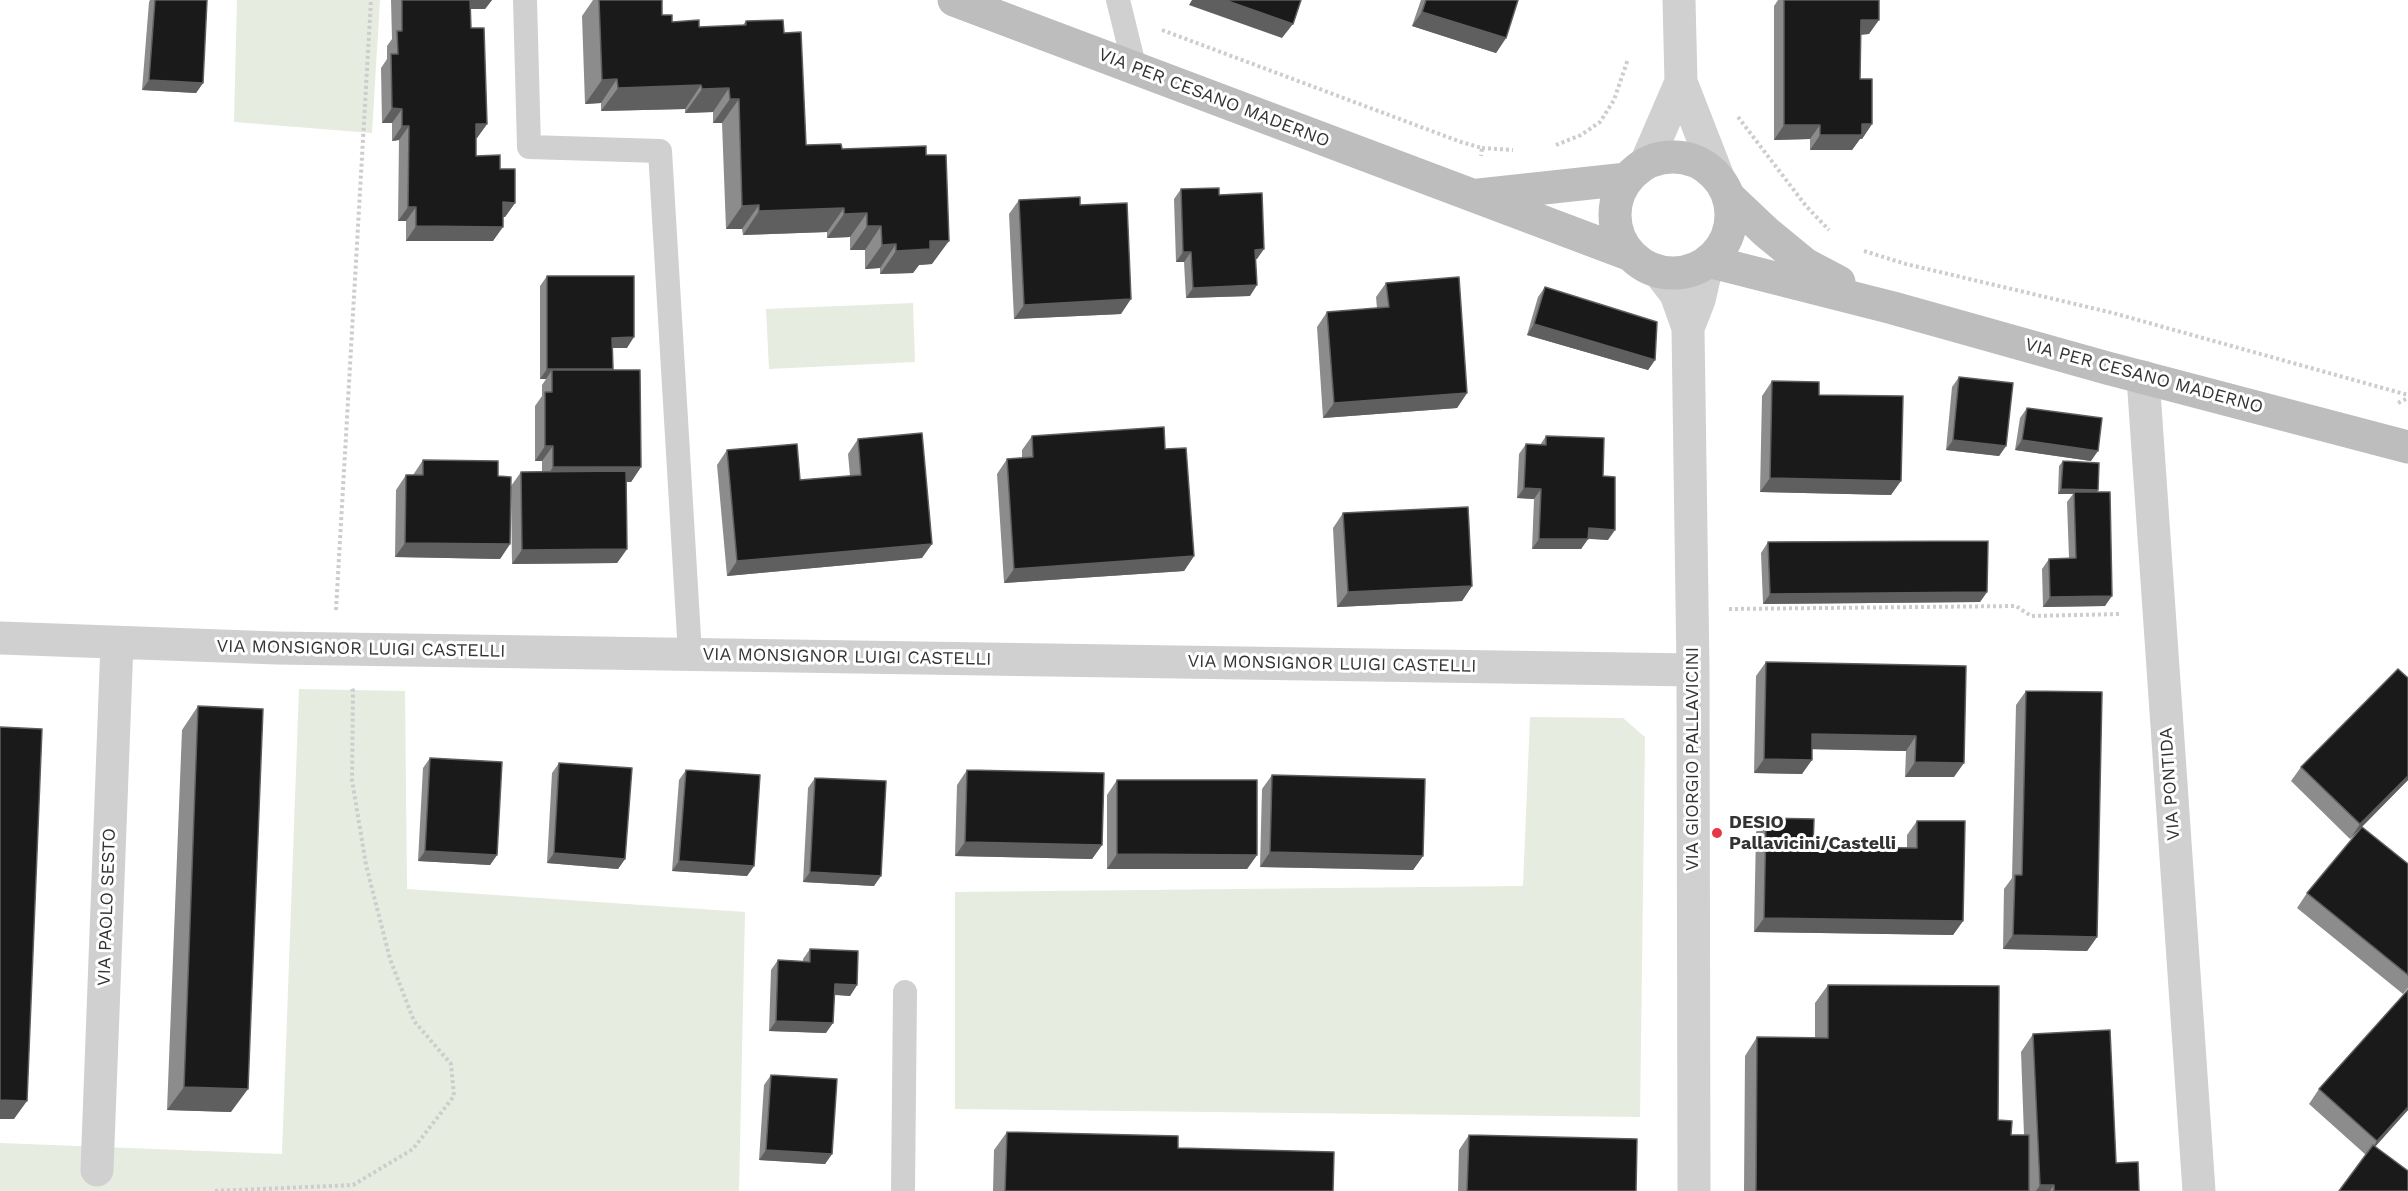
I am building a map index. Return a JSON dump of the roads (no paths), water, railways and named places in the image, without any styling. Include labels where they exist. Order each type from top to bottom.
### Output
[{"type":"main road","name":"VIA PER CESANO MADERNO","points":[[954,0],[1631,255]]},
{"type":"main road","points":[[1671,156],[1685,158],[1699,162],[1723,187],[1731,211],[1728,235],[1717,254],[1708,261],[1685,272],[1659,272],[1640,263],[1619,238],[1615,224],[1617,198],[1637,171],[1671,156]]},
{"type":"main road","name":"VIA PER CESANO MADERNO","points":[[1474,195],[1637,171]]},
{"type":"main road","name":"VIA PER CESANO MADERNO","points":[[1723,187],[1766,232],[1805,264],[1881,304]]},
{"type":"main road","name":"VIA PER CESANO MADERNO","points":[[1708,261],[1881,304],[2143,377],[2408,447]]},
{"type":"street","points":[[1679,0],[1681,82],[1723,187]]},
{"type":"street","points":[[1637,171],[1681,82]]},
{"type":"street","name":"VIA GIORGIO PALLAVICINI","points":[[1688,328],[1699,300],[1708,261]]},
{"type":"street","name":"VIA GIORGIO PALLAVICINI","points":[[1659,272],[1676,294],[1688,328],[1693,610],[1694,1191]]},
{"type":"street","name":"VIA PONTIDA","points":[[2143,377],[2199,1191]]},
{"type":"street","name":"VIA MONSIGNOR LUIGI CASTELLI","points":[[0,638],[117,644],[334,649],[1693,670]]},
{"type":"street","name":"VIA PAOLO SESTO","points":[[97,1170],[117,644]]},
{"type":"lane","points":[[525,0],[529,147],[660,151],[690,654]]},
{"type":"lane","points":[[1120,8],[1135,69]]},
{"type":"lane","points":[[903,1191],[905,992]]},
{"type":"place","name":"DESIO Pallavicini/Castelli","points":[[1717,833]]}]
